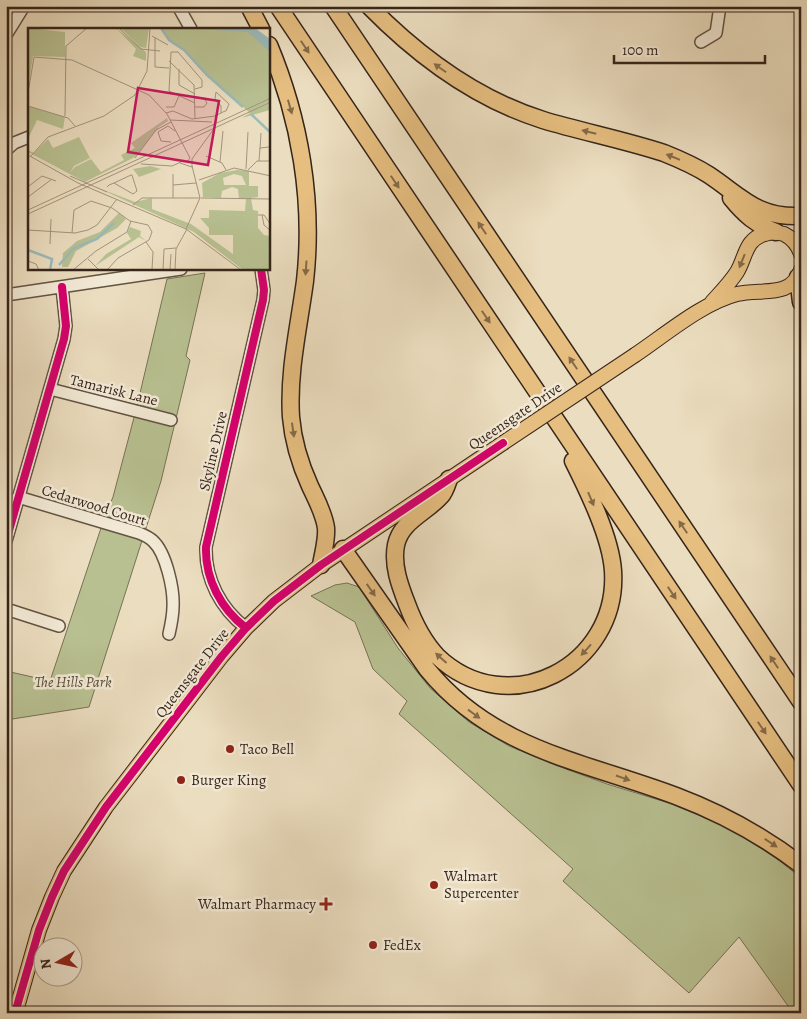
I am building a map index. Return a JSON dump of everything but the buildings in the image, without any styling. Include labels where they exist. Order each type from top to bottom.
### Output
[{"type":"highway","points":[[249,6],[260,28]]},
{"type":"highway","points":[[278,6],[801,785]]},
{"type":"highway","points":[[333,6],[801,702]]},
{"type":"highway","points":[[369,6],[397,34],[424,56],[455,78],[486,95],[542,119],[664,153],[708,175],[756,208],[767,213],[783,216],[801,216]]},
{"type":"highway","points":[[270,48],[282,78],[296,126],[307,199],[308,237],[305,280],[292,372],[291,407],[299,458],[326,526],[326,539],[321,565]]},
{"type":"highway","points":[[708,175],[723,188],[746,216],[763,227],[779,233]]},
{"type":"highway","points":[[799,274],[798,289],[801,302]]},
{"type":"highway","points":[[449,480],[442,496],[403,529],[396,548],[399,581],[418,630],[431,648],[447,664],[484,681],[511,685],[528,684],[561,672],[588,649],[598,636],[611,604],[614,587],[613,569],[604,531],[582,480],[517,364]]},
{"type":"highway","points":[[343,550],[427,669],[440,684],[474,714],[504,733],[536,748],[674,795],[716,812],[771,843],[801,865]]},
{"type":"main road","points":[[779,233],[791,238],[801,254]]},
{"type":"main road","points":[[712,302],[736,272],[749,243],[761,235],[801,233]]},
{"type":"main road","points":[[712,302],[747,292],[777,292],[787,288],[799,274]]},
{"type":"main road","name":"Queensgate Drive","points":[[15,1011],[39,930],[64,871],[106,807],[222,656],[246,628],[274,601],[321,565],[712,302]]},
{"type":"street","points":[[6,35],[24,6]]},
{"type":"street","points":[[178,6],[190,28]]},
{"type":"street","points":[[701,42],[716,33],[720,6]]},
{"type":"street","points":[[6,150],[14,143],[28,137]]},
{"type":"street","points":[[6,295],[62,287],[118,273],[165,270]]},
{"type":"street","name":"Skyline Drive","points":[[246,628],[231,616],[222,603],[208,569],[206,547],[263,300],[264,290],[261,270]]},
{"type":"street","points":[[6,540],[64,339],[66,326],[62,287]]},
{"type":"street","name":"Tamarisk Lane","points":[[50,389],[171,420]]},
{"type":"street","name":"Cedarwood Court","points":[[18,496],[139,533],[152,540],[157,545],[164,561],[173,594],[173,607],[168,634]]},
{"type":"street","points":[[6,609],[59,626]]},
{"type":"green space","name":"The Hills Park","points":[[205,273],[186,356],[190,360],[161,481],[89,707],[6,720],[6,671],[50,681],[113,497],[167,279]]},
{"type":"green space","points":[[347,583],[359,587],[398,648],[430,688],[469,722],[509,746],[550,763],[607,784],[672,804],[722,825],[765,849],[801,878],[801,1013],[793,1013],[739,937],[689,993],[563,881],[573,869],[399,714],[407,701],[373,669],[355,622],[311,596],[335,585]]},
{"type":"cycle path","points":[[246,628],[229,612],[216,592],[208,570],[206,547],[263,300],[264,290],[261,270]]},
{"type":"cycle path","points":[[6,541],[64,339],[66,326],[62,287]]},
{"type":"cycle path","points":[[15,1013],[39,930],[64,871],[106,807],[222,656],[246,628],[274,601],[321,565],[503,443]]},
{"type":"place","name":"Taco Bell","points":[[230,749]]},
{"type":"place","name":"Burger King","points":[[181,780]]},
{"type":"place","name":"Walmart Supercenter","points":[[434,885]]},
{"type":"place","name":"Walmart Pharmacy","points":[[326,904]]},
{"type":"place","name":"FedEx","points":[[373,945]]}]
